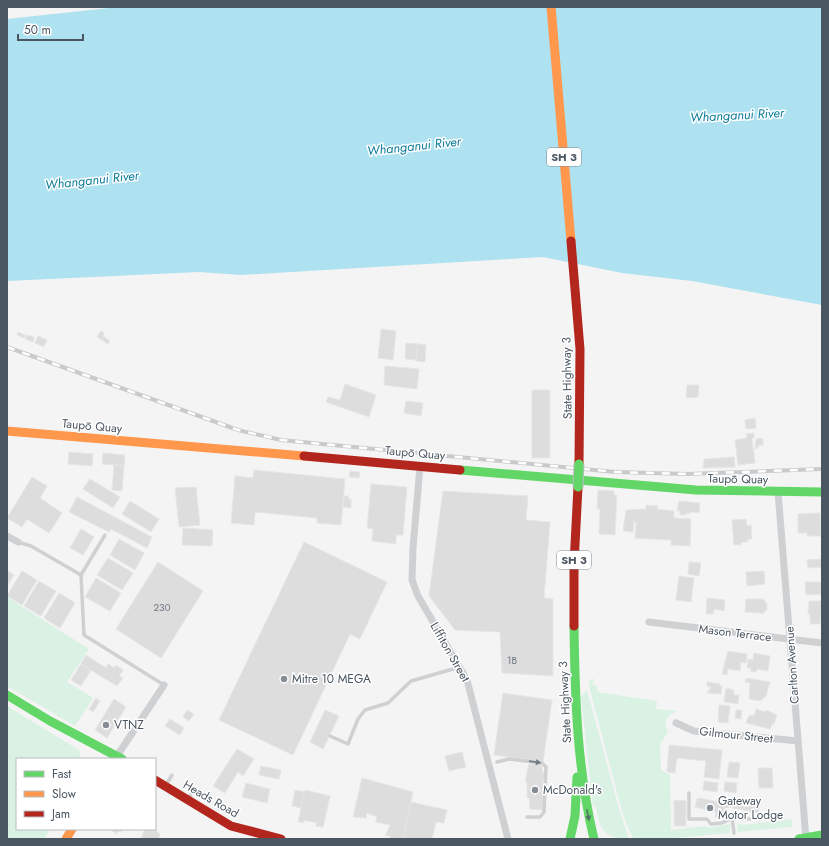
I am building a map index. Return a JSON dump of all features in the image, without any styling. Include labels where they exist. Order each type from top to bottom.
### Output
[{"type":"main road","name":"State Highway 3","points":[[551,7],[580,348],[579,464],[573,586],[579,749],[587,809],[586,838]]},
{"type":"main road","name":"Taupō Quay","points":[[7,431],[708,491],[822,492]]},
{"type":"main road","points":[[7,695],[50,721],[118,758]]},
{"type":"main road","name":"State Highway 3","points":[[570,839],[574,816],[579,749]]},
{"type":"main road","name":"Heads Road","points":[[156,781],[231,826],[281,839]]},
{"type":"main road","points":[[156,787],[167,788]]},
{"type":"main road","points":[[66,839],[71,830]]},
{"type":"main road","points":[[803,839],[822,835]]},
{"type":"street","name":"Liffiton Street","points":[[420,466],[413,548],[412,580],[421,602],[461,666],[467,680],[508,839]]},
{"type":"street","name":"Carlton Avenue","points":[[778,492],[798,742],[803,839]]},
{"type":"street","points":[[7,536],[18,542]]},
{"type":"street","name":"Mason Terrace","points":[[649,622],[822,643]]},
{"type":"street","points":[[118,758],[164,685]]},
{"type":"street","name":"Gilmour Street","points":[[676,723],[694,731],[798,742]]},
{"type":"lane","points":[[105,535],[81,575],[84,635],[164,685]]},
{"type":"lane","points":[[18,542],[31,546],[81,575]]},
{"type":"lane","points":[[330,736],[348,744],[358,719],[365,710],[388,703],[411,681],[461,666]]},
{"type":"lane","points":[[497,762],[509,759],[542,763],[546,767],[544,812],[540,817],[527,817]]},
{"type":"lane","points":[[167,788],[172,775]]},
{"type":"lane","points":[[188,800],[194,789]]},
{"type":"lane","points":[[689,793],[689,819],[707,819],[711,824],[722,823],[732,818],[750,820]]},
{"type":"lane","points":[[732,818],[734,832]]},
{"type":"green space","points":[[7,597],[89,649],[67,682],[93,698],[75,726],[7,686]]},
{"type":"green space","points":[[594,678],[593,685],[597,686],[597,692],[657,701],[656,709],[678,711],[669,715],[665,722],[668,732],[660,744],[661,770],[670,775],[671,830],[706,826],[708,828],[730,824],[730,833],[664,839],[633,839],[623,815],[589,686],[589,682]]},
{"type":"green space","points":[[587,690],[619,809],[629,839],[621,839],[609,835],[601,827],[596,807],[593,807],[581,697]]},
{"type":"green space","points":[[7,706],[79,750],[81,758],[16,758],[16,830],[49,830],[44,839],[7,839]]},
{"type":"green space","points":[[792,819],[792,827],[737,832],[738,823],[743,825]]},
{"type":"water","name":"Whanganui River","points":[[118,7],[822,7],[822,305],[692,281],[622,273],[543,257],[241,275],[199,272],[7,281],[7,19]]},
{"type":"building","points":[[381,329],[396,331],[393,360],[378,358]]},
{"type":"building","points":[[101,331],[104,333],[103,336],[110,341],[108,344],[97,337]]},
{"type":"building","points":[[18,332],[25,335],[24,338],[17,335]]},
{"type":"building","points":[[27,335],[34,337],[33,342],[25,339]]},
{"type":"building","points":[[38,336],[47,340],[44,347],[35,343]]},
{"type":"building","points":[[406,343],[418,344],[417,360],[405,359]]},
{"type":"building","points":[[418,344],[426,345],[425,362],[416,361]]},
{"type":"building","points":[[385,366],[419,369],[417,389],[384,385]]},
{"type":"building","points":[[345,384],[376,395],[369,417],[326,402],[328,397],[340,400]]},
{"type":"building","points":[[687,385],[699,385],[698,397],[686,398]]},
{"type":"building","points":[[532,390],[550,390],[550,458],[532,458]]},
{"type":"building","points":[[406,401],[423,403],[421,416],[404,413]]},
{"type":"building","points":[[755,418],[756,428],[746,429],[745,420]]},
{"type":"building","points":[[754,433],[754,438],[752,438],[755,463],[738,465],[735,440],[747,438],[746,434]]},
{"type":"building","points":[[763,438],[763,445],[758,446],[758,448],[755,449],[756,439]]},
{"type":"building","points":[[69,452],[93,454],[92,466],[68,464]]},
{"type":"building","points":[[103,453],[125,455],[124,466],[102,464]]},
{"type":"building","points":[[734,457],[735,467],[703,468],[704,459]]},
{"type":"building","points":[[114,465],[124,466],[122,491],[112,490]]},
{"type":"building","points":[[254,470],[345,479],[341,525],[317,523],[317,518],[255,512],[254,525],[231,523],[235,476],[253,478]]},
{"type":"building","points":[[350,471],[360,472],[359,478],[349,477]]},
{"type":"building","points":[[32,477],[47,486],[40,498],[62,513],[49,533],[27,519],[22,527],[7,518]]},
{"type":"building","points":[[90,479],[120,497],[113,508],[83,489]]},
{"type":"building","points":[[371,484],[407,487],[403,535],[396,535],[396,544],[372,541],[373,529],[367,528]]},
{"type":"building","points":[[196,487],[200,525],[179,527],[175,488]]},
{"type":"building","points":[[598,490],[614,491],[614,495],[617,495],[615,535],[599,534],[600,509],[597,509]]},
{"type":"building","points":[[443,491],[528,496],[526,520],[550,522],[544,598],[553,599],[553,676],[502,673],[500,632],[455,630],[429,596]]},
{"type":"building","points":[[344,496],[349,496],[348,499],[351,499],[351,508],[343,507]]},
{"type":"building","points":[[77,497],[152,537],[147,548],[111,529],[109,532],[69,512]]},
{"type":"building","points":[[130,501],[159,519],[151,532],[122,514]]},
{"type":"building","points":[[679,501],[700,503],[699,513],[690,512],[690,514],[686,513],[686,515],[680,515],[680,511],[677,511]]},
{"type":"building","points":[[646,505],[658,506],[657,509],[674,511],[674,518],[691,519],[690,546],[671,545],[671,540],[635,538],[636,522],[634,522],[633,532],[623,531],[626,510],[646,509]]},
{"type":"building","points":[[820,513],[821,536],[807,536],[807,533],[798,533],[798,514]]},
{"type":"building","points":[[746,519],[747,526],[751,525],[752,539],[748,539],[748,542],[741,542],[741,545],[734,545],[732,520]]},
{"type":"building","points":[[183,528],[213,530],[212,546],[182,545]]},
{"type":"building","points":[[81,529],[94,537],[83,555],[70,548]]},
{"type":"building","points":[[119,539],[144,553],[135,570],[110,555]]},
{"type":"building","name":"Mitre 10 MEGA","points":[[304,542],[387,582],[360,639],[350,634],[293,755],[219,720]]},
{"type":"building","points":[[108,558],[133,573],[122,590],[97,575]]},
{"type":"building","points":[[822,559],[822,567],[808,568],[807,560]]},
{"type":"building","points":[[158,562],[203,591],[161,658],[116,629]]},
{"type":"building","points":[[689,562],[701,563],[699,576],[688,574]]},
{"type":"building","points":[[7,570],[14,575],[7,586]]},
{"type":"building","points":[[22,571],[37,580],[22,605],[7,596]]},
{"type":"building","points":[[764,571],[765,584],[747,586],[746,572]]},
{"type":"building","points":[[679,576],[694,578],[691,602],[676,600]]},
{"type":"building","points":[[96,578],[121,593],[110,611],[85,597]]},
{"type":"building","points":[[39,581],[56,591],[41,616],[24,606]]},
{"type":"building","points":[[805,582],[822,582],[822,594],[806,595]]},
{"type":"building","points":[[59,593],[75,603],[60,628],[44,618]]},
{"type":"building","points":[[707,598],[725,600],[724,611],[714,609],[713,614],[706,614]]},
{"type":"building","points":[[746,599],[763,599],[767,604],[767,610],[762,614],[745,612]]},
{"type":"building","points":[[809,601],[822,601],[820,624],[810,624],[810,614],[808,614]]},
{"type":"building","points":[[728,651],[747,654],[746,663],[741,662],[740,671],[728,669],[727,675],[722,674]]},
{"type":"building","points":[[754,653],[770,656],[768,671],[757,669],[756,672],[750,671],[751,668],[747,668],[748,659],[753,660]]},
{"type":"building","points":[[86,655],[106,668],[108,664],[114,668],[116,665],[123,670],[119,676],[123,678],[117,686],[81,664]]},
{"type":"building","points":[[81,664],[91,670],[81,686],[71,680]]},
{"type":"building","points":[[746,678],[770,682],[766,696],[760,701],[749,699],[750,683],[745,682]]},
{"type":"building","points":[[707,682],[720,684],[719,686],[722,686],[721,694],[707,693],[711,687],[707,686]]},
{"type":"building","points":[[726,688],[734,690],[734,695],[739,695],[738,704],[724,702]]},
{"type":"building","points":[[503,693],[552,700],[543,762],[494,755]]},
{"type":"building","points":[[96,698],[100,701],[93,712],[89,709]]},
{"type":"building","points":[[114,699],[126,707],[107,738],[95,730]]},
{"type":"building","points":[[719,705],[730,706],[728,723],[718,722]]},
{"type":"building","points":[[756,709],[765,712],[766,710],[777,715],[774,724],[772,724],[770,729],[746,723],[749,715],[754,716]]},
{"type":"building","points":[[187,710],[194,714],[189,721],[183,717]]},
{"type":"building","points":[[325,710],[339,716],[323,749],[310,742]]},
{"type":"building","points":[[736,710],[742,710],[741,719],[735,718]]},
{"type":"building","points":[[170,719],[184,728],[180,735],[165,726]]},
{"type":"building","points":[[669,745],[722,750],[719,779],[704,777],[706,761],[677,758],[675,773],[667,772]]},
{"type":"building","points":[[237,749],[254,759],[243,776],[238,772],[225,793],[213,786]]},
{"type":"building","points":[[462,752],[466,767],[449,771],[445,756]]},
{"type":"building","points":[[729,762],[740,763],[738,778],[727,777]]},
{"type":"building","name":"McDonald's","points":[[529,764],[541,765],[543,773],[546,773],[546,779],[543,778],[543,810],[530,809],[529,798],[527,798],[527,782],[525,782]]},
{"type":"building","points":[[261,766],[281,770],[279,779],[259,775]]},
{"type":"building","points":[[758,768],[772,768],[773,788],[759,788]]},
{"type":"building","points":[[362,778],[413,792],[403,839],[390,839],[390,836],[385,836],[390,825],[376,822],[377,817],[367,813],[366,818],[353,817]]},
{"type":"building","points":[[704,781],[718,783],[717,792],[703,790]]},
{"type":"building","points":[[725,782],[737,783],[736,793],[724,791]]},
{"type":"building","points":[[246,783],[270,789],[267,803],[242,797]]},
{"type":"building","points":[[295,790],[305,792],[301,808],[292,806]]},
{"type":"building","points":[[305,790],[330,796],[323,827],[316,826],[317,823],[304,820],[304,823],[298,822]]},
{"type":"building","points":[[733,797],[758,803],[758,805],[760,805],[758,813],[728,807],[727,813],[723,812],[722,818],[715,817],[716,812],[695,807],[697,799],[699,798],[719,802],[720,800],[725,801],[726,798],[732,799]]},
{"type":"building","points":[[674,800],[686,801],[686,826],[674,826]]},
{"type":"building","points":[[411,802],[447,810],[444,823],[436,822],[432,839],[403,839]]},
{"type":"building","points":[[156,829],[160,835],[158,839],[141,839],[145,830]]},
{"type":"building","points":[[111,830],[122,830],[121,832],[118,831],[116,834]]},
{"type":"railway","points":[[7,347],[238,430],[281,440],[615,472],[687,474],[822,469]]},
{"type":"traffic: fast","points":[[578,487],[579,464]]},
{"type":"traffic: fast","points":[[460,470],[696,490],[822,492]]},
{"type":"traffic: fast","points":[[574,626],[576,707],[580,760],[588,813],[594,839]]},
{"type":"traffic: fast","points":[[7,695],[50,721],[120,758]]},
{"type":"traffic: fast","points":[[570,839],[575,816],[577,777]]},
{"type":"traffic: fast","points":[[799,839],[822,835]]},
{"type":"traffic: slow","points":[[551,7],[571,241]]},
{"type":"traffic: slow","points":[[7,431],[304,456]]},
{"type":"traffic: slow","points":[[66,839],[71,830]]},
{"type":"traffic: jam","points":[[571,241],[580,349],[579,464]]},
{"type":"traffic: jam","points":[[304,456],[460,470]]},
{"type":"traffic: jam","points":[[574,626],[574,564],[578,487]]},
{"type":"traffic: jam","points":[[156,781],[231,826],[281,839]]},
{"type":"place","name":"Mitre 10 MEGA","points":[[284,679]]},
{"type":"place","name":"VTNZ","points":[[106,725]]},
{"type":"place","name":"McDonald's","points":[[535,790]]},
{"type":"place","name":"Gateway Motor Lodge","points":[[710,808]]}]
